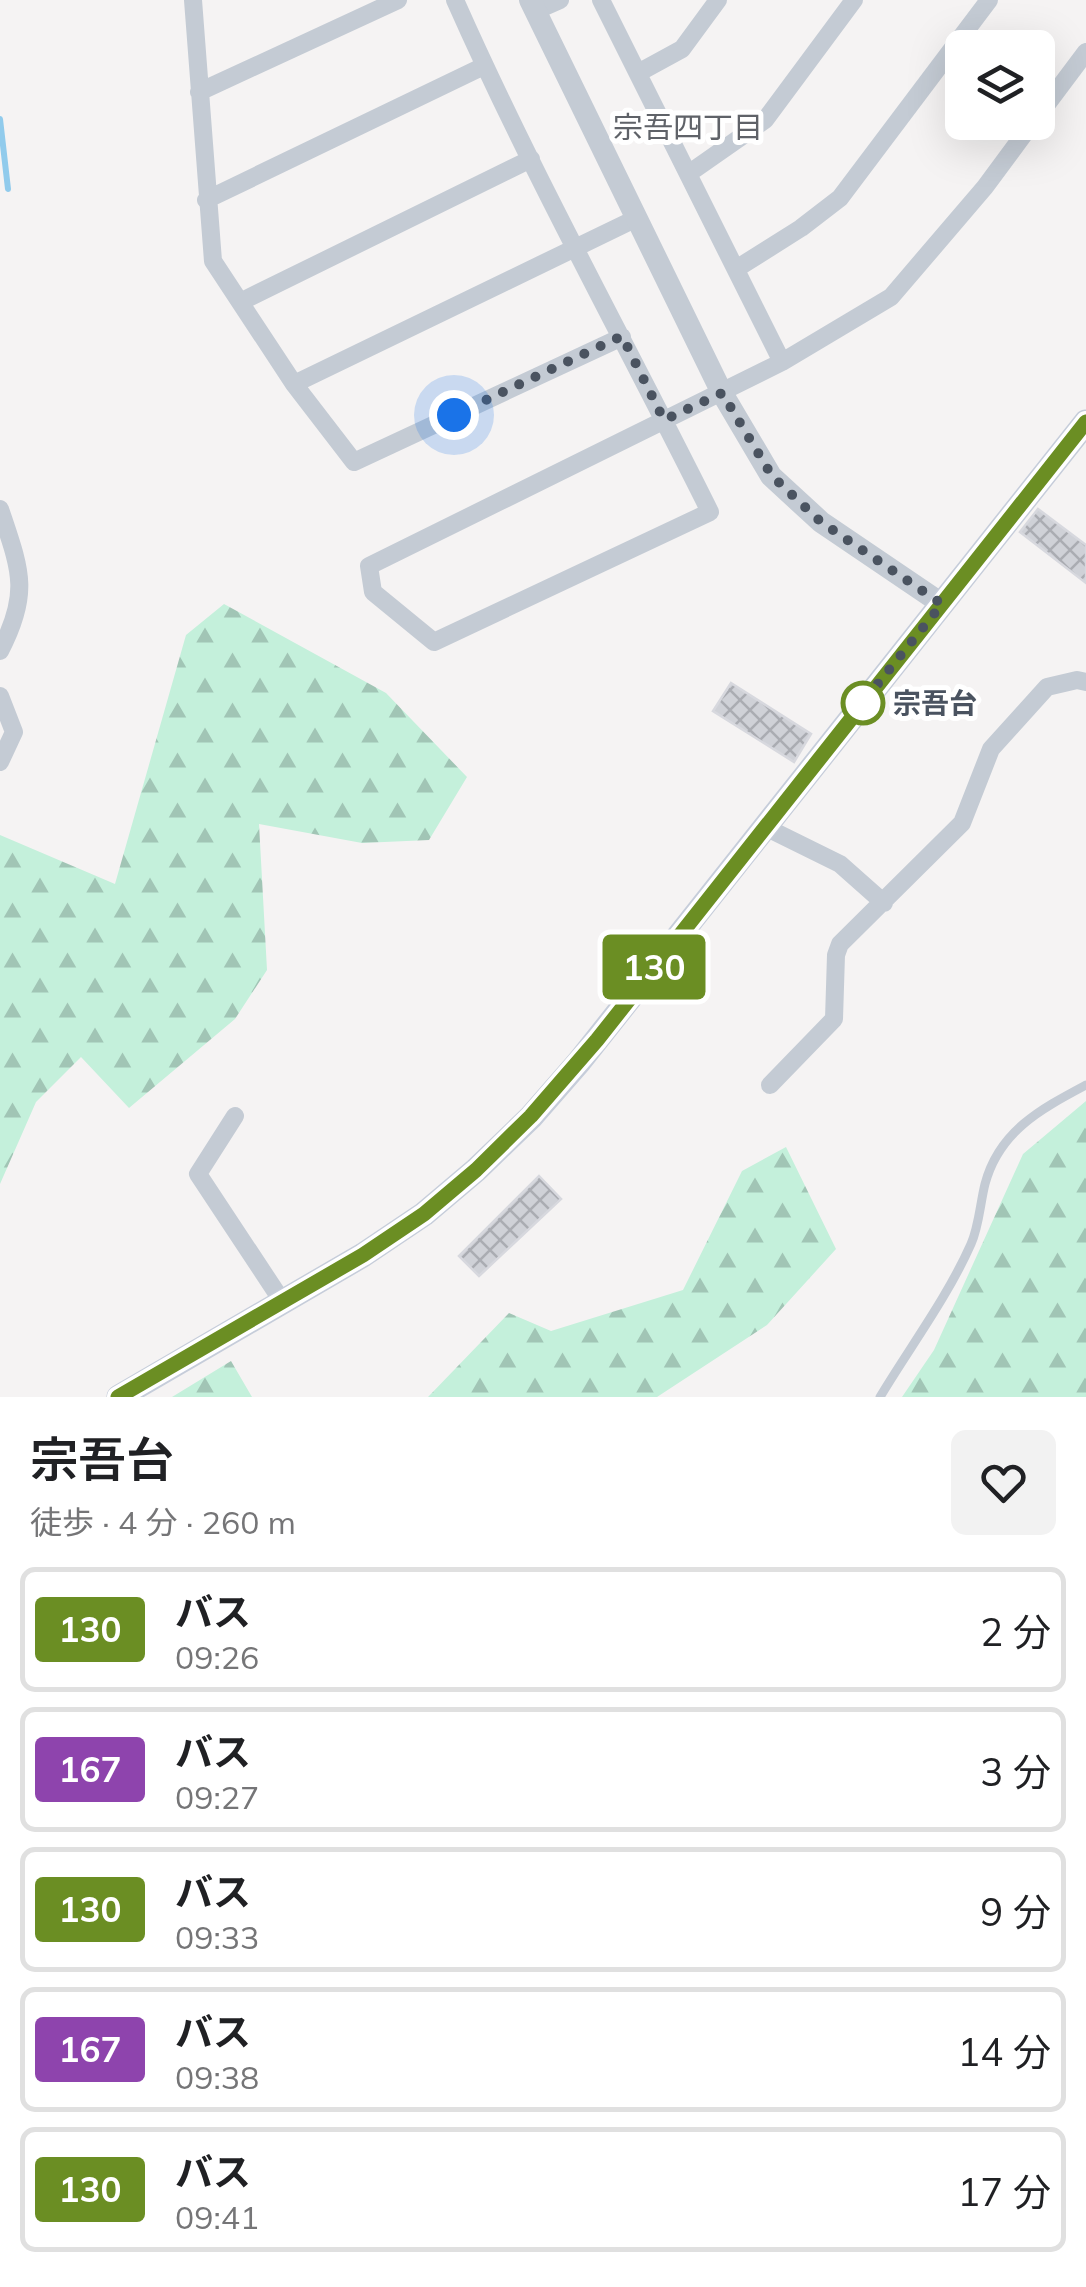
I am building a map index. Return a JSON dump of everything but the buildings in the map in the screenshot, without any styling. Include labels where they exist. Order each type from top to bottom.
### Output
[{"type":"main road","points":[[118,1397],[363,1255],[424,1214],[517,1130],[579,1062],[1086,422]]},
{"type":"street","points":[[193,0],[213,262],[294,384],[354,462],[622,336]]},
{"type":"street","points":[[199,92],[398,0]]},
{"type":"street","points":[[455,0],[484,66],[532,158],[576,248],[622,336],[664,420],[710,512],[434,642],[373,592],[370,566],[664,420],[722,393],[891,298],[1019,140]]},
{"type":"street","points":[[560,0],[533,6],[722,393],[772,476],[821,522],[942,604]]},
{"type":"street","points":[[602,0],[782,362]]},
{"type":"street","points":[[638,73],[682,49],[718,0]]},
{"type":"street","points":[[688,174],[765,120],[854,0]]},
{"type":"street","points":[[736,269],[840,198],[989,0]]},
{"type":"street","points":[[1055,93],[1086,52]]},
{"type":"street","points":[[206,200],[484,66]]},
{"type":"street","points":[[240,302],[532,158]]},
{"type":"street","points":[[294,384],[637,218]]},
{"type":"street","points":[[0,509],[20,566],[18,617],[0,651]]},
{"type":"street","points":[[770,1085],[834,1020],[836,955],[840,944],[962,824],[991,749],[1047,688],[1076,680],[1086,682]]},
{"type":"street","points":[[0,696],[14,732],[0,762]]},
{"type":"street","points":[[765,827],[840,864],[884,903]]},
{"type":"street","points":[[235,1116],[198,1174],[282,1300]]},
{"type":"lane","points":[[880,1397],[907,1358],[972,1242],[986,1179],[1014,1129],[1040,1109],[1086,1085]]},
{"type":"green space","points":[[224,604],[386,693],[467,777],[429,840],[362,843],[259,824],[267,970],[235,1019],[129,1108],[81,1057],[36,1102],[0,1184],[0,835],[115,884],[186,635]]},
{"type":"green space","points":[[1086,1101],[1086,1397],[902,1397],[934,1350],[1023,1154]]},
{"type":"green space","points":[[786,1147],[836,1249],[767,1325],[657,1397],[428,1397],[509,1313],[551,1331],[683,1290],[742,1171]]},
{"type":"green space","points":[[231,1361],[252,1397],[172,1397]]},
{"type":"waterway","points":[[0,119],[8,189]]},
{"type":"bus line","name":"130","points":[[118,1397],[363,1255],[424,1214],[531,1116],[597,1040],[1086,422]]},
{"type":"place","name":"宗吾台","points":[[863,703]]},
{"type":"district","name":"宗吾四丁目","points":[[688,128]]},
{"type":"route","points":[[454,415],[622,336],[664,420],[722,393],[772,476],[821,522],[942,604],[860,706],[863,703]]}]
